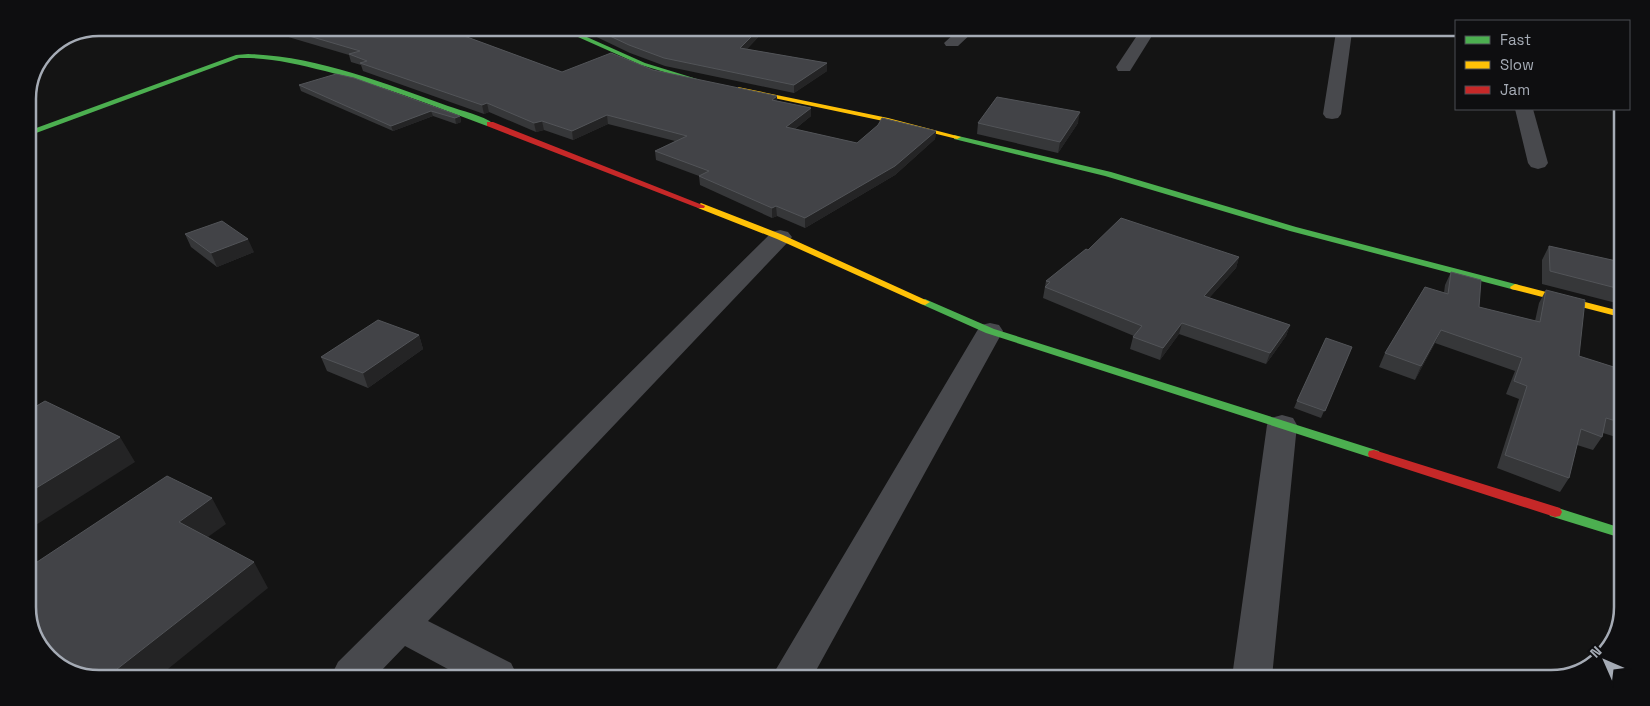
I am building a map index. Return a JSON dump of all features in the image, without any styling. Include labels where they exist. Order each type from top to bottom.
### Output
[{"type":"street","points":[[577,36],[623,58],[660,72],[708,82]]},
{"type":"street","points":[[952,43],[960,36]]},
{"type":"street","points":[[1124,66],[1145,36]]},
{"type":"street","points":[[1332,114],[1343,36]]},
{"type":"street","points":[[36,131],[238,56],[254,55],[283,59],[362,78],[492,125],[780,237],[990,331],[1614,531]]},
{"type":"street","points":[[727,86],[888,120],[1108,174],[1293,229],[1614,312]]},
{"type":"street","points":[[1524,110],[1538,163]]},
{"type":"street","points":[[356,670],[780,237]]},
{"type":"street","points":[[795,670],[990,331]]},
{"type":"street","points":[[1253,670],[1282,425]]},
{"type":"street","points":[[400,625],[488,670]]},
{"type":"building","points":[[309,36],[464,36],[562,72],[611,53],[653,70],[777,96],[772,100],[811,108],[786,127],[857,143],[878,125],[882,118],[936,131],[895,166],[805,218],[776,206],[772,208],[699,176],[709,171],[655,151],[687,136],[607,115],[572,131],[542,121],[534,123],[487,103],[482,105],[360,63],[367,61],[349,54],[360,51]]},
{"type":"building","points":[[610,36],[752,36],[740,48],[827,63],[794,85],[664,58]]},
{"type":"building","points":[[336,74],[354,78],[460,116],[455,118],[431,111],[391,126],[299,85]]},
{"type":"building","points":[[997,97],[1080,112],[1060,142],[978,123]]},
{"type":"building","points":[[1121,218],[1239,257],[1204,296],[1290,325],[1270,353],[1182,323],[1163,348],[1133,337],[1142,326],[1045,287],[1050,282],[1046,281],[1086,249],[1088,250]]},
{"type":"building","points":[[222,221],[248,239],[211,253],[185,234]]},
{"type":"building","points":[[1549,246],[1614,260],[1614,287],[1550,271]]},
{"type":"building","points":[[1451,272],[1481,280],[1479,307],[1540,322],[1546,290],[1585,300],[1579,356],[1614,367],[1614,420],[1606,418],[1602,437],[1581,429],[1569,478],[1505,455],[1527,386],[1514,381],[1522,358],[1441,330],[1421,366],[1385,353],[1425,287],[1448,294]]},
{"type":"building","points":[[378,320],[419,335],[363,373],[321,357]]},
{"type":"building","points":[[1326,338],[1352,347],[1325,411],[1297,401]]},
{"type":"building","points":[[45,401],[120,437],[36,488],[36,406]]},
{"type":"building","points":[[167,476],[212,498],[179,522],[254,562],[116,670],[87,669],[75,665],[61,657],[49,645],[37,619],[36,563]]},
{"type":"traffic: fast","points":[[579,36],[643,64],[694,79]]},
{"type":"traffic: fast","points":[[36,131],[238,56],[258,56],[317,67],[404,93],[490,124]]},
{"type":"traffic: fast","points":[[957,137],[1108,174],[1293,229],[1515,287]]},
{"type":"traffic: fast","points":[[925,302],[990,331],[1374,454]]},
{"type":"traffic: fast","points":[[1555,512],[1614,531]]},
{"type":"traffic: slow","points":[[741,89],[888,120],[957,137]]},
{"type":"traffic: slow","points":[[701,206],[780,237],[925,302]]},
{"type":"traffic: slow","points":[[1515,287],[1614,312]]},
{"type":"traffic: jam","points":[[490,124],[701,206]]},
{"type":"traffic: jam","points":[[1374,454],[1555,512]]}]
